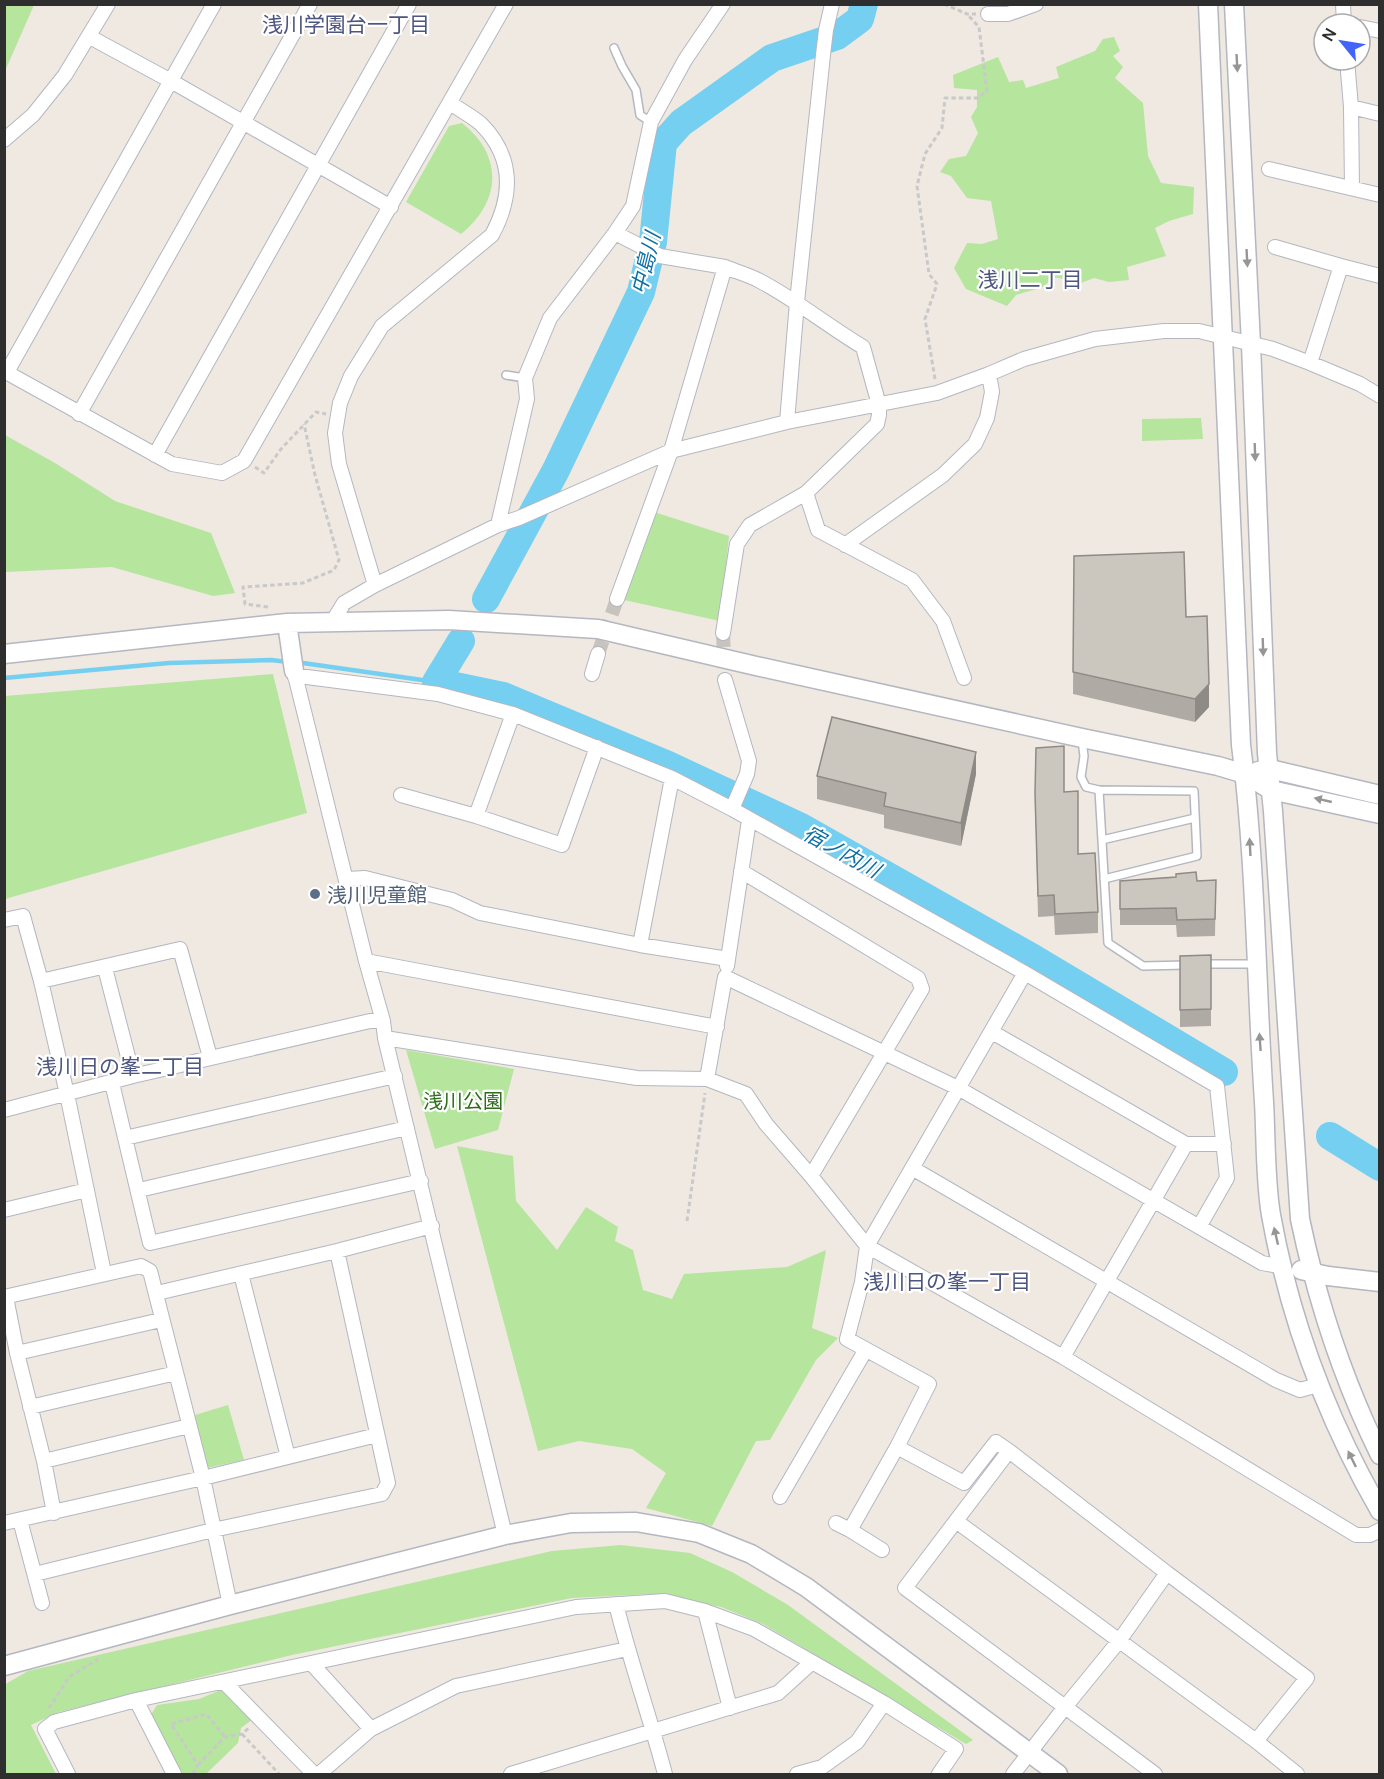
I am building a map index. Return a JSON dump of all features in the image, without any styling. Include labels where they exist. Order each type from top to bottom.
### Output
[{"type":"street","points":[[4,140],[33,115],[65,75],[108,4]]},
{"type":"street","points":[[214,4],[6,371],[79,414],[172,464],[222,473],[244,461],[506,4]]},
{"type":"street","points":[[79,414],[310,4]]},
{"type":"street","points":[[155,455],[409,4]]},
{"type":"street","points":[[498,525],[527,399],[525,378],[550,318],[633,206],[651,122],[685,60],[723,4]]},
{"type":"street","points":[[787,422],[823,55],[832,4]]},
{"type":"street","points":[[1208,4],[1241,745],[1248,805],[1271,1214],[1291,1305],[1303,1346],[1318,1385],[1360,1477],[1380,1511]]},
{"type":"street","points":[[1234,4],[1251,344],[1267,753],[1270,769],[1300,1219],[1311,1272],[1343,1371],[1359,1412],[1380,1455]]},
{"type":"street","points":[[988,14],[1008,14],[1028,6]]},
{"type":"street","points":[[90,37],[391,207]]},
{"type":"street","points":[[1348,72],[1352,188]]},
{"type":"street","points":[[375,585],[339,464],[335,433],[340,404],[351,376],[382,326],[492,235],[502,216],[507,193],[506,169],[498,144],[480,123],[450,103]]},
{"type":"street","points":[[1351,107],[1380,114]]},
{"type":"street","points":[[1269,169],[1380,195]]},
{"type":"street","points":[[615,233],[660,256],[725,267],[759,280],[797,302],[831,328],[863,347],[879,405],[876,424],[806,493],[750,525],[737,544],[723,633]]},
{"type":"street","points":[[1275,248],[1380,276]]},
{"type":"street","points":[[1310,363],[1341,266]]},
{"type":"street","points":[[617,599],[671,451],[725,267]]},
{"type":"street","points":[[333,621],[344,603],[375,585],[498,525],[519,518],[671,451],[787,422],[937,393],[1024,358],[1095,339],[1164,331],[1199,331],[1251,344],[1310,363],[1360,384],[1380,396]]},
{"type":"street","points":[[845,545],[943,475],[975,444],[987,418],[992,392],[989,374]]},
{"type":"street","points":[[806,493],[818,530],[912,580],[943,621],[964,678]]},
{"type":"street","points":[[4,654],[287,623],[333,621],[449,620],[598,629],[756,666],[1218,766],[1245,774],[1271,790],[1380,814]]},
{"type":"street","points":[[287,623],[293,668],[383,1021],[505,1535]]},
{"type":"street","points":[[592,674],[598,654]]},
{"type":"street","points":[[293,668],[330,680],[438,694],[513,714],[733,805],[749,820],[1024,973],[1217,1086],[1227,1178],[1199,1227]]},
{"type":"street","points":[[725,680],[749,761],[747,774],[733,805]]},
{"type":"street","points":[[476,816],[513,714]]},
{"type":"street","points":[[401,795],[476,816],[562,845],[597,747]]},
{"type":"street","points":[[1245,774],[1270,769],[1380,795]]},
{"type":"street","points":[[640,945],[672,778]]},
{"type":"street","points":[[707,1079],[749,820]]},
{"type":"street","points":[[741,871],[918,978],[922,989],[811,1176]]},
{"type":"street","points":[[347,879],[365,878],[441,897],[480,914],[640,945],[728,959]]},
{"type":"street","points":[[4,920],[23,915],[68,1094],[104,1273]]},
{"type":"street","points":[[41,981],[180,949],[210,1057]]},
{"type":"street","points":[[366,961],[717,1027]]},
{"type":"street","points":[[105,968],[133,1076]]},
{"type":"street","points":[[850,1530],[897,1447],[928,1384],[847,1340],[862,1282],[867,1246],[1024,973]]},
{"type":"street","points":[[725,977],[958,1088],[1262,1263],[1328,1276],[1380,1282]]},
{"type":"street","points":[[4,1110],[210,1057],[370,1021],[383,1021]]},
{"type":"street","points":[[992,1032],[1186,1144],[1224,1144]]},
{"type":"street","points":[[386,1038],[637,1078],[707,1079],[746,1094],[766,1124],[867,1246],[1064,1357],[1356,1535],[1370,1535],[1380,1530]]},
{"type":"street","points":[[125,1138],[395,1076]]},
{"type":"street","points":[[112,1083],[150,1243],[421,1180]]},
{"type":"street","points":[[139,1190],[407,1128]]},
{"type":"street","points":[[1064,1357],[1186,1144]]},
{"type":"street","points":[[912,1168],[1276,1380],[1300,1390],[1318,1385]]},
{"type":"street","points":[[4,1210],[87,1190]]},
{"type":"street","points":[[157,1293],[337,1251],[432,1226]]},
{"type":"street","points":[[35,1574],[213,1530],[382,1494],[388,1484],[337,1251]]},
{"type":"street","points":[[54,1513],[5,1297],[141,1266],[150,1271],[157,1293],[203,1478],[230,1605]]},
{"type":"street","points":[[241,1274],[288,1457]]},
{"type":"street","points":[[17,1353],[162,1320]]},
{"type":"street","points":[[780,1497],[864,1350]]},
{"type":"street","points":[[30,1407],[176,1372]]},
{"type":"street","points":[[44,1461],[189,1426]]},
{"type":"street","points":[[4,1524],[377,1435]]},
{"type":"street","points":[[897,1447],[964,1483],[996,1442],[1307,1678],[1256,1741]]},
{"type":"street","points":[[1010,1451],[905,1588],[1155,1774]]},
{"type":"street","points":[[20,1520],[42,1603]]},
{"type":"street","points":[[956,1521],[1256,1741],[1297,1774]]},
{"type":"street","points":[[5,1661],[505,1535],[571,1523],[636,1522],[699,1533],[751,1554],[806,1587],[1058,1774]]},
{"type":"street","points":[[836,1523],[882,1550]]},
{"type":"street","points":[[1013,1774],[1119,1641],[1167,1573]]},
{"type":"street","points":[[68,1774],[45,1729],[54,1722],[136,1700],[576,1607],[665,1601],[705,1611],[754,1629],[884,1702],[956,1749],[939,1774]]},
{"type":"street","points":[[616,1604],[627,1649],[665,1774]]},
{"type":"street","points":[[705,1611],[730,1708]]},
{"type":"street","points":[[319,1774],[371,1729],[456,1686],[627,1649]]},
{"type":"street","points":[[511,1774],[778,1693],[811,1663]]},
{"type":"street","points":[[312,1664],[371,1729]]},
{"type":"street","points":[[224,1682],[314,1774]]},
{"type":"street","points":[[136,1700],[174,1774]]},
{"type":"street","points":[[796,1774],[822,1767],[857,1742],[884,1702]]},
{"type":"lane","points":[[614,48],[636,90],[640,115],[651,122]]},
{"type":"lane","points":[[506,375],[525,378]]},
{"type":"lane","points":[[1082,738],[1084,756],[1081,777],[1086,787],[1099,790],[1194,791],[1197,856],[1104,879]]},
{"type":"lane","points":[[1099,790],[1108,943],[1143,966],[1256,964]]},
{"type":"lane","points":[[1102,840],[1195,818]]},
{"type":"path","points":[[944,4],[967,14],[988,14]]},
{"type":"path","points":[[937,393],[926,319],[937,284],[929,274],[917,186],[925,154],[942,128],[945,98],[978,98],[987,91],[979,27],[967,14]]},
{"type":"path","points":[[244,461],[264,473],[281,449],[316,412],[328,414]]},
{"type":"path","points":[[270,607],[245,604],[243,587],[303,583],[334,570],[339,560],[315,475],[304,424]]},
{"type":"path","points":[[687,1221],[707,1079]]},
{"type":"path","points":[[54,1722],[47,1710],[69,1677],[106,1654]]},
{"type":"path","points":[[198,1765],[171,1724],[206,1714],[225,1737]]},
{"type":"path","points":[[193,1774],[198,1765],[225,1737],[242,1734],[259,1718]]},
{"type":"path","points":[[242,1734],[279,1774]]},
{"type":"green space","points":[[4,5],[34,5],[5,71]]},
{"type":"green space","points":[[1114,37],[1120,51],[1113,56],[1123,67],[1115,78],[1143,103],[1148,156],[1161,183],[1194,187],[1193,214],[1155,228],[1166,256],[1127,267],[1129,280],[1109,282],[1094,278],[1081,283],[1054,277],[1043,287],[1016,295],[1007,306],[966,289],[954,268],[967,243],[982,244],[998,239],[991,201],[967,198],[951,176],[940,172],[949,159],[966,156],[978,133],[971,117],[977,107],[977,90],[954,88],[953,75],[998,57],[1009,82],[1023,80],[1026,88],[1059,78],[1056,67],[1095,51],[1103,39]]},
{"type":"green space","points":[[462,123],[485,149],[491,163],[492,178],[490,193],[484,207],[461,234],[406,202],[449,126]]},
{"type":"green space","points":[[1201,418],[1203,439],[1142,441],[1142,419]]},
{"type":"green space","points":[[5,435],[115,501],[211,533],[235,593],[213,596],[112,567],[5,572]]},
{"type":"green space","points":[[654,512],[729,536],[720,621],[624,600]]},
{"type":"green space","points":[[273,674],[307,813],[5,899],[5,696]]},
{"type":"green space","name":"浅川公園","points":[[406,1050],[514,1069],[498,1130],[435,1149]]},
{"type":"green space","points":[[457,1146],[513,1156],[516,1201],[557,1250],[586,1207],[618,1227],[615,1241],[633,1250],[643,1290],[672,1299],[684,1274],[787,1267],[826,1250],[812,1328],[838,1338],[816,1360],[770,1440],[756,1441],[712,1526],[646,1508],[666,1473],[632,1449],[579,1441],[538,1451]]},
{"type":"green space","points":[[228,1405],[244,1460],[207,1468],[195,1415]]},
{"type":"green space","points":[[621,1545],[690,1553],[732,1572],[788,1605],[973,1740],[966,1744],[763,1624],[721,1607],[652,1594],[572,1598],[292,1655],[59,1712],[31,1725],[56,1774],[5,1774],[4,1685],[28,1671],[552,1551]]},
{"type":"green space","points":[[223,1689],[253,1719],[241,1728],[238,1743],[206,1774],[183,1774],[150,1716],[157,1705],[199,1699]]},
{"type":"building","points":[[1184,552],[1186,617],[1207,616],[1209,684],[1195,699],[1073,672],[1074,556]]},
{"type":"building","points":[[832,717],[976,752],[961,823],[884,806],[886,793],[817,776]]},
{"type":"building","points":[[1064,746],[1064,792],[1078,791],[1078,854],[1095,853],[1098,912],[1055,914],[1054,895],[1038,896],[1036,748]]},
{"type":"building","points":[[1196,872],[1197,881],[1216,880],[1215,919],[1177,920],[1176,908],[1120,909],[1120,881],[1176,877],[1176,874]]},
{"type":"building","points":[[1211,955],[1211,1009],[1180,1010],[1180,956]]},
{"type":"waterway","name":"中島川","points":[[486,599],[556,470],[641,292],[653,242],[663,143],[681,123],[772,58],[837,36],[860,19],[864,4]]},
{"type":"waterway","name":"宿ノ内川","points":[[461,641],[436,682],[503,696],[668,765],[801,827],[1033,958],[1224,1072]]},
{"type":"waterway","points":[[4,678],[169,663],[271,660],[288,662]]},
{"type":"waterway","points":[[296,662],[436,682]]},
{"type":"waterway","name":"宿ノ内川","points":[[1330,1136],[1380,1167]]},
{"type":"tunnel","points":[[598,654],[617,599]]},
{"type":"tunnel","points":[[723,633],[725,680]]},
{"type":"place","name":"浅川児童館","points":[[315,894]]},
{"type":"district","name":"浅川学園台一丁目","points":[[346,24]]},
{"type":"district","name":"浅川二丁目","points":[[1030,279]]},
{"type":"district","name":"浅川日の峯二丁目","points":[[120,1066]]},
{"type":"district","name":"浅川日の峯一丁目","points":[[947,1281]]}]
